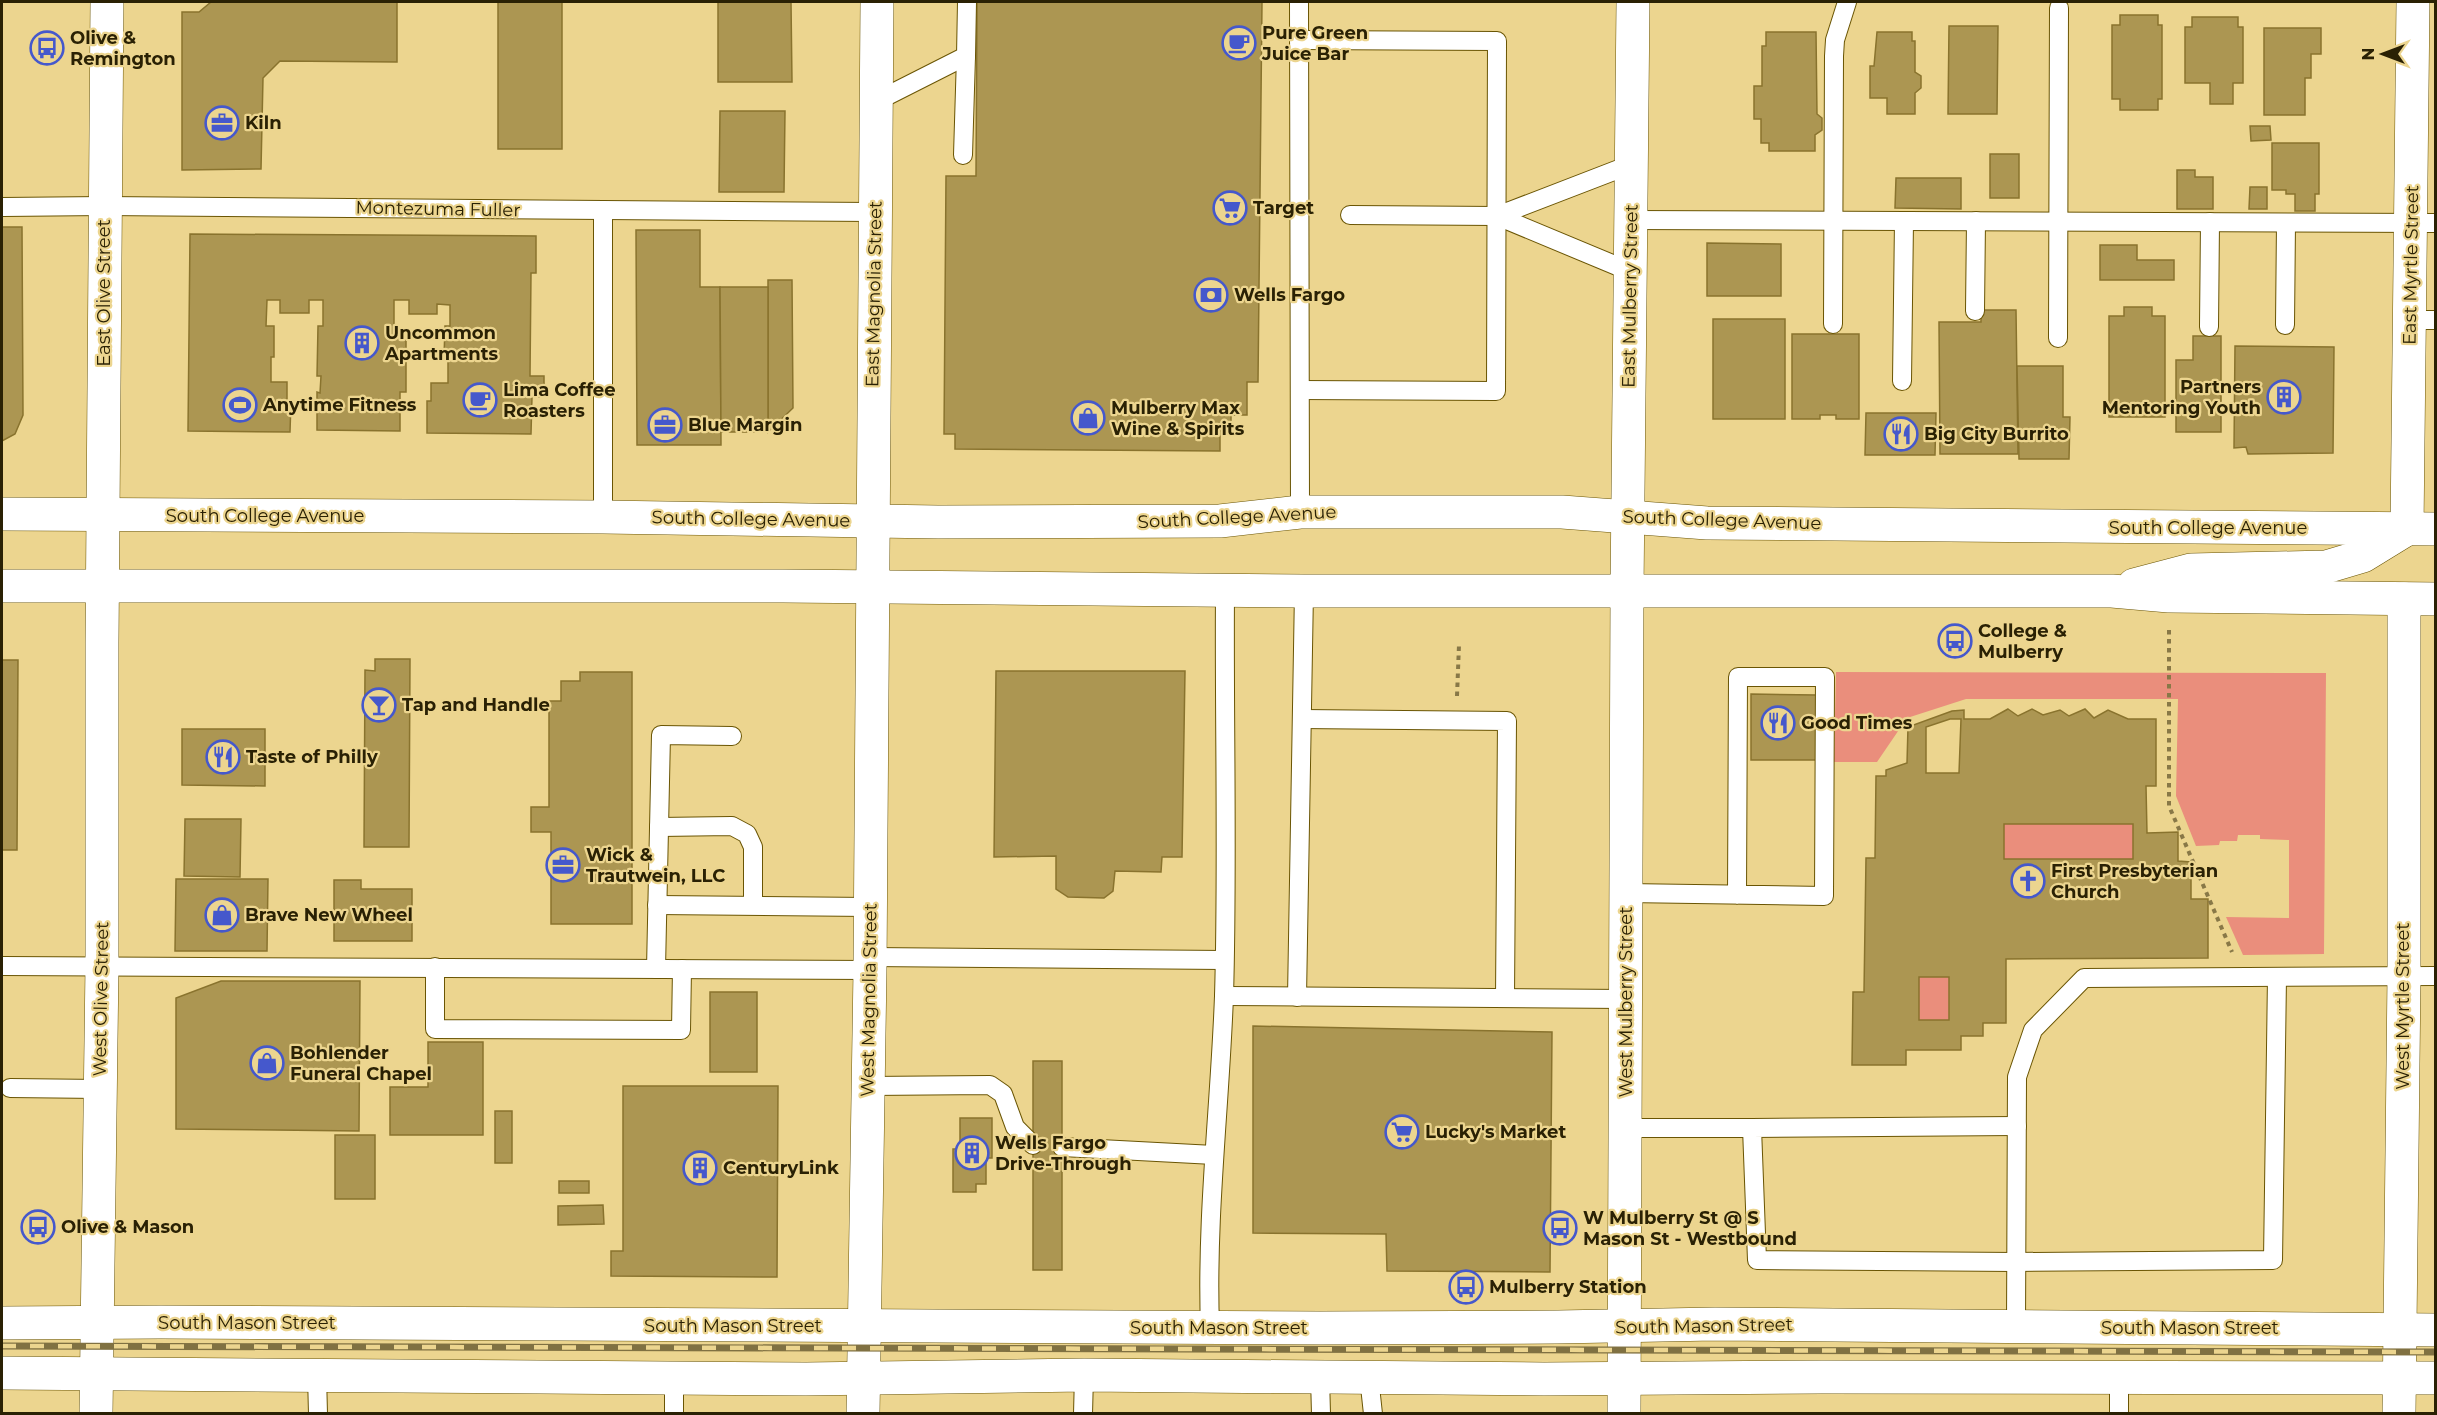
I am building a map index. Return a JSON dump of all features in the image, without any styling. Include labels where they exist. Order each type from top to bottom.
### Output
[{"type":"main road","name":"East Olive Street","points":[[103,585],[107,2]]},
{"type":"main road","name":"East Magnolia Street","points":[[872,587],[877,2]]},
{"type":"main road","name":"East Mulberry Street","points":[[1627,591],[1633,2]]},
{"type":"main road","name":"East Myrtle Street","points":[[2413,2],[2424,223],[2421,529]]},
{"type":"main road","name":"South College Avenue","points":[[2,514],[603,517],[938,522],[1220,521],[1300,512],[1562,512],[1707,523],[2421,529]]},
{"type":"main road","points":[[2112,591],[2190,570],[2326,567],[2363,556],[2421,529]]},
{"type":"main road","points":[[2,586],[872,587],[1225,591],[2112,591],[2169,596],[2420,599],[2430,578],[2436,576]]},
{"type":"main road","name":"West Olive Street","points":[[96,1413],[102,966],[103,585]]},
{"type":"main road","name":"West Magnolia Street","points":[[863,1413],[870,963],[872,587]]},
{"type":"main road","name":"West Mulberry Street","points":[[1624,1413],[1627,591]]},
{"type":"main road","name":"West Myrtle Street","points":[[2399,1413],[2399,1330],[2420,976],[2420,599]]},
{"type":"main road","name":"South Mason Street","points":[[2,1323],[1210,1327],[1625,1326],[1715,1323],[2436,1330]]},
{"type":"main road","points":[[2,1373],[864,1378],[1084,1375],[1544,1379],[2436,1378]]},
{"type":"lane","points":[[963,155],[967,2]]},
{"type":"lane","points":[[1299,2],[1300,512]]},
{"type":"lane","points":[[1833,324],[1834,56],[1835,40],[1847,2]]},
{"type":"lane","points":[[2058,338],[2059,8]]},
{"type":"lane","points":[[1299,40],[1497,41],[1496,391],[1300,390]]},
{"type":"lane","points":[[877,101],[966,56]]},
{"type":"lane","points":[[1350,215],[1497,216],[1632,164]]},
{"type":"lane","name":"Montezuma Fuller","points":[[2,207],[874,212]]},
{"type":"lane","points":[[603,210],[603,517]]},
{"type":"lane","points":[[1497,216],[1629,271]]},
{"type":"lane","points":[[1630,220],[2424,223]]},
{"type":"lane","points":[[1902,381],[1904,221]]},
{"type":"lane","points":[[1975,311],[1976,221]]},
{"type":"lane","points":[[2209,327],[2210,222]]},
{"type":"lane","points":[[2284,325],[2286,223]]},
{"type":"lane","points":[[1210,1327],[1209,1287],[1214,1155],[1224,996],[1225,591]]},
{"type":"lane","points":[[1297,997],[1304,591]]},
{"type":"lane","points":[[1626,893],[1737,895],[1824,896],[1825,677],[1738,677],[1737,895]]},
{"type":"lane","points":[[1302,719],[1507,721],[1504,998]]},
{"type":"lane","points":[[656,969],[661,735],[732,736]]},
{"type":"lane","points":[[659,827],[732,826],[747,834],[753,847],[753,905]]},
{"type":"lane","points":[[657,904],[870,907]]},
{"type":"lane","points":[[2,966],[682,969],[870,963],[1224,960]]},
{"type":"lane","points":[[435,967],[435,1029],[681,1030],[682,969]]},
{"type":"lane","points":[[2016,1327],[2016,1077],[2033,1030],[2084,978],[2420,976]]},
{"type":"lane","points":[[1752,1128],[1757,1260],[2016,1263],[2273,1260],[2277,977]]},
{"type":"lane","points":[[1224,996],[1625,999]]},
{"type":"lane","points":[[868,1086],[990,1085],[1003,1094],[1015,1127],[1033,1145]]},
{"type":"lane","points":[[10,1088],[100,1089]]},
{"type":"lane","points":[[1625,1128],[2016,1126]]},
{"type":"lane","points":[[1062,1147],[1214,1155]]},
{"type":"lane","points":[[317,1375],[318,1413]]},
{"type":"lane","points":[[1083,1413],[1084,1375]]},
{"type":"lane","points":[[674,1377],[674,1413]]},
{"type":"lane","points":[[1320,1377],[1321,1413]]},
{"type":"lane","points":[[1369,1377],[1373,1413]]},
{"type":"lane","points":[[2119,1413],[2120,1377]]},
{"type":"path","points":[[2169,596],[2169,806],[2243,977]]},
{"type":"path","points":[[1456,720],[1459,645]]},
{"type":"shaded area","points":[[1836,672],[2326,673],[2324,954],[2243,955],[2226,917],[2289,918],[2289,840],[2260,839],[2260,835],[2238,835],[2237,841],[2220,841],[2219,845],[2196,846],[2176,796],[2178,699],[1966,699],[1907,718],[1877,762],[1834,762]]},
{"type":"shaded area","points":[[2004,824],[2133,824],[2133,859],[2004,859]]},
{"type":"shaded area","points":[[1919,977],[1949,977],[1949,1020],[1919,1020]]},
{"type":"building","name":"Kiln","points":[[211,2],[397,2],[397,62],[280,61],[263,78],[261,169],[182,170],[182,12],[199,12]]},
{"type":"building","points":[[498,2],[562,2],[562,149],[498,149]]},
{"type":"building","points":[[718,2],[791,2],[792,82],[718,82]]},
{"type":"building","points":[[977,2],[1262,2],[1258,382],[1247,382],[1247,415],[1231,415],[1231,431],[1220,431],[1220,451],[955,449],[955,434],[944,434],[946,176],[976,176]]},
{"type":"building","points":[[2120,15],[2158,15],[2158,25],[2162,25],[2162,99],[2158,99],[2158,110],[2120,110],[2120,99],[2112,99],[2112,25],[2120,25]]},
{"type":"building","points":[[2192,17],[2238,17],[2238,27],[2243,27],[2243,83],[2233,83],[2233,104],[2210,104],[2210,83],[2185,83],[2185,27],[2192,27]]},
{"type":"building","points":[[1949,26],[1998,26],[1997,114],[1948,114]]},
{"type":"building","points":[[2264,28],[2321,28],[2321,54],[2311,54],[2311,78],[2305,78],[2305,115],[2264,115]]},
{"type":"building","points":[[1766,32],[1816,32],[1817,114],[1822,118],[1822,130],[1815,135],[1815,151],[1769,151],[1769,143],[1761,143],[1761,119],[1754,119],[1754,86],[1762,86],[1762,46],[1766,46]]},
{"type":"building","points":[[1877,32],[1912,32],[1912,41],[1915,41],[1915,72],[1921,76],[1921,88],[1915,93],[1915,114],[1887,114],[1887,98],[1870,98],[1870,66],[1874,66]]},
{"type":"building","points":[[720,111],[785,111],[784,192],[719,192]]},
{"type":"building","points":[[2250,126],[2270,126],[2271,140],[2251,141]]},
{"type":"building","points":[[2272,143],[2319,143],[2319,194],[2315,194],[2315,211],[2295,211],[2295,194],[2286,194],[2286,190],[2272,190]]},
{"type":"building","points":[[1990,154],[2019,154],[2019,198],[1990,198]]},
{"type":"building","points":[[2177,170],[2195,170],[2195,177],[2213,177],[2213,209],[2177,209]]},
{"type":"building","points":[[1896,178],[1961,178],[1961,209],[1895,208]]},
{"type":"building","points":[[2250,187],[2267,187],[2267,209],[2249,209]]},
{"type":"building","points":[[2,227],[22,227],[23,415],[15,434],[2,441]]},
{"type":"building","points":[[636,230],[700,230],[700,287],[720,287],[721,445],[637,445]]},
{"type":"building","name":"Uncommon Apartments","points":[[190,234],[536,236],[536,273],[531,273],[530,376],[544,376],[544,397],[532,397],[531,434],[427,433],[427,401],[431,401],[431,383],[448,383],[448,358],[444,358],[445,326],[450,326],[450,305],[437,304],[437,314],[409,314],[409,300],[394,300],[394,328],[406,328],[406,392],[400,392],[400,431],[317,430],[317,392],[320,393],[321,376],[317,376],[318,326],[323,326],[323,300],[309,300],[309,313],[280,313],[280,300],[267,300],[266,326],[274,326],[271,382],[287,382],[287,401],[291,401],[290,432],[188,431]]},
{"type":"building","points":[[1707,243],[1781,244],[1781,296],[1707,296]]},
{"type":"building","points":[[2100,245],[2137,245],[2137,260],[2174,260],[2174,280],[2100,280]]},
{"type":"building","points":[[768,280],[792,280],[793,408],[768,432]]},
{"type":"building","points":[[720,287],[768,287],[768,432],[721,432]]},
{"type":"building","points":[[2124,307],[2152,307],[2152,316],[2165,316],[2165,417],[2109,417],[2109,316],[2124,316]]},
{"type":"building","points":[[1981,310],[2016,310],[2018,454],[1940,454],[1939,322],[1981,322]]},
{"type":"building","points":[[1713,319],[1785,319],[1785,419],[1713,419]]},
{"type":"building","points":[[1792,334],[1859,334],[1859,419],[1836,419],[1836,415],[1820,415],[1820,419],[1792,419]]},
{"type":"building","points":[[2193,336],[2221,336],[2221,432],[2176,432],[2176,360],[2193,360]]},
{"type":"building","name":"Partners Mentoring Youth","points":[[2235,346],[2334,347],[2333,453],[2248,454],[2246,447],[2234,448]]},
{"type":"building","points":[[2017,366],[2063,366],[2063,417],[2070,417],[2069,459],[2019,459]]},
{"type":"building","name":"Big City Burrito","points":[[1866,413],[1936,413],[1935,455],[1865,455]]},
{"type":"building","points":[[375,659],[410,659],[409,847],[364,847],[365,670],[375,671]]},
{"type":"building","points":[[2,660],[18,660],[17,850],[2,850]]},
{"type":"building","points":[[996,671],[1185,671],[1182,857],[1162,857],[1161,872],[1115,871],[1113,891],[1104,898],[1068,897],[1056,889],[1056,856],[994,857]]},
{"type":"building","points":[[580,672],[632,672],[632,924],[551,924],[551,832],[531,832],[531,807],[549,807],[549,701],[561,701],[561,681],[580,681]]},
{"type":"building","points":[[1751,694],[1816,695],[1816,760],[1751,760]]},
{"type":"building","name":"First Presbyterian Church","points":[[2008,709],[2018,716],[2032,709],[2043,715],[2060,710],[2069,716],[2085,709],[2094,718],[2108,710],[2128,719],[2156,719],[2156,786],[2146,786],[2147,833],[2178,832],[2178,861],[2191,862],[2191,899],[2208,899],[2208,958],[2006,959],[2006,1023],[1983,1023],[1983,1036],[1961,1036],[1961,1050],[1906,1050],[1906,1065],[1852,1065],[1853,992],[1864,992],[1866,858],[1875,858],[1876,776],[1886,776],[1886,770],[1907,763],[1908,727],[1952,711],[1964,710],[1964,719],[1990,719]],"holes":[[[1950,719],[1961,719],[1959,773],[1926,773],[1926,727]],[[2004,824],[2133,824],[2133,859],[2004,859]],[[1919,977],[1949,977],[1949,1020],[1919,1020]]]},
{"type":"building","name":"Taste of Philly","points":[[182,729],[265,729],[265,786],[182,785]]},
{"type":"building","points":[[185,819],[241,819],[240,877],[184,876]]},
{"type":"building","name":"Brave New Wheel","points":[[176,879],[268,879],[267,951],[175,951]]},
{"type":"building","points":[[334,880],[361,880],[361,889],[412,889],[412,941],[334,941]]},
{"type":"building","name":"Bohlender Funeral Chapel","points":[[221,981],[360,981],[359,1131],[176,1129],[176,998]]},
{"type":"building","points":[[710,992],[757,992],[757,1072],[710,1072]]},
{"type":"building","name":"Lucky's Market","points":[[1253,1026],[1552,1032],[1550,1272],[1387,1271],[1386,1234],[1253,1233]]},
{"type":"building","points":[[428,1042],[483,1042],[483,1135],[390,1135],[390,1087],[428,1087]]},
{"type":"building","points":[[1033,1061],[1062,1061],[1062,1270],[1033,1270]]},
{"type":"building","name":"CenturyLink","points":[[623,1086],[778,1086],[777,1277],[611,1276],[611,1251],[623,1251]]},
{"type":"building","points":[[495,1111],[512,1111],[512,1163],[495,1163]]},
{"type":"building","name":"Wells Fargo Drive-Through","points":[[960,1118],[992,1118],[992,1158],[986,1158],[986,1184],[976,1184],[976,1192],[953,1192],[953,1149],[960,1149]]},
{"type":"building","points":[[335,1135],[375,1135],[375,1199],[335,1199]]},
{"type":"building","points":[[559,1181],[589,1181],[589,1193],[559,1193]]},
{"type":"building","points":[[603,1205],[604,1224],[558,1225],[558,1206]]},
{"type":"railway","points":[[2,1346],[2436,1352]]},
{"type":"place","name":"Pure Green Juice Bar","points":[[1239,43]]},
{"type":"place","name":"Olive & Remington","points":[[47,48]]},
{"type":"place","name":"Kiln","points":[[222,123]]},
{"type":"place","name":"Target","points":[[1230,208]]},
{"type":"place","name":"Wells Fargo","points":[[1211,295]]},
{"type":"place","name":"Uncommon Apartments","points":[[362,343]]},
{"type":"place","name":"Partners Mentoring Youth","points":[[2284,397]]},
{"type":"place","name":"Lima Coffee Roasters","points":[[480,400]]},
{"type":"place","name":"Anytime Fitness","points":[[240,405]]},
{"type":"place","name":"Mulberry Max Wine & Spirits","points":[[1088,418]]},
{"type":"place","name":"Blue Margin","points":[[665,425]]},
{"type":"place","name":"Big City Burrito","points":[[1901,434]]},
{"type":"place","name":"College & Mulberry","points":[[1955,641]]},
{"type":"place","name":"Tap and Handle","points":[[379,705]]},
{"type":"place","name":"Good Times","points":[[1778,723]]},
{"type":"place","name":"Taste of Philly","points":[[223,757]]},
{"type":"place","name":"Wick & Trautwein, LLC","points":[[563,865]]},
{"type":"place","name":"First Presbyterian Church","points":[[2028,881]]},
{"type":"place","name":"Brave New Wheel","points":[[222,915]]},
{"type":"place","name":"Bohlender Funeral Chapel","points":[[267,1063]]},
{"type":"place","name":"Lucky's Market","points":[[1402,1132]]},
{"type":"place","name":"Wells Fargo Drive-Through","points":[[972,1153]]},
{"type":"place","name":"CenturyLink","points":[[700,1168]]},
{"type":"place","name":"Olive & Mason","points":[[38,1227]]},
{"type":"place","name":"W Mulberry St @ S Mason St - Westbound","points":[[1560,1228]]},
{"type":"place","name":"Mulberry Station","points":[[1466,1287]]}]
